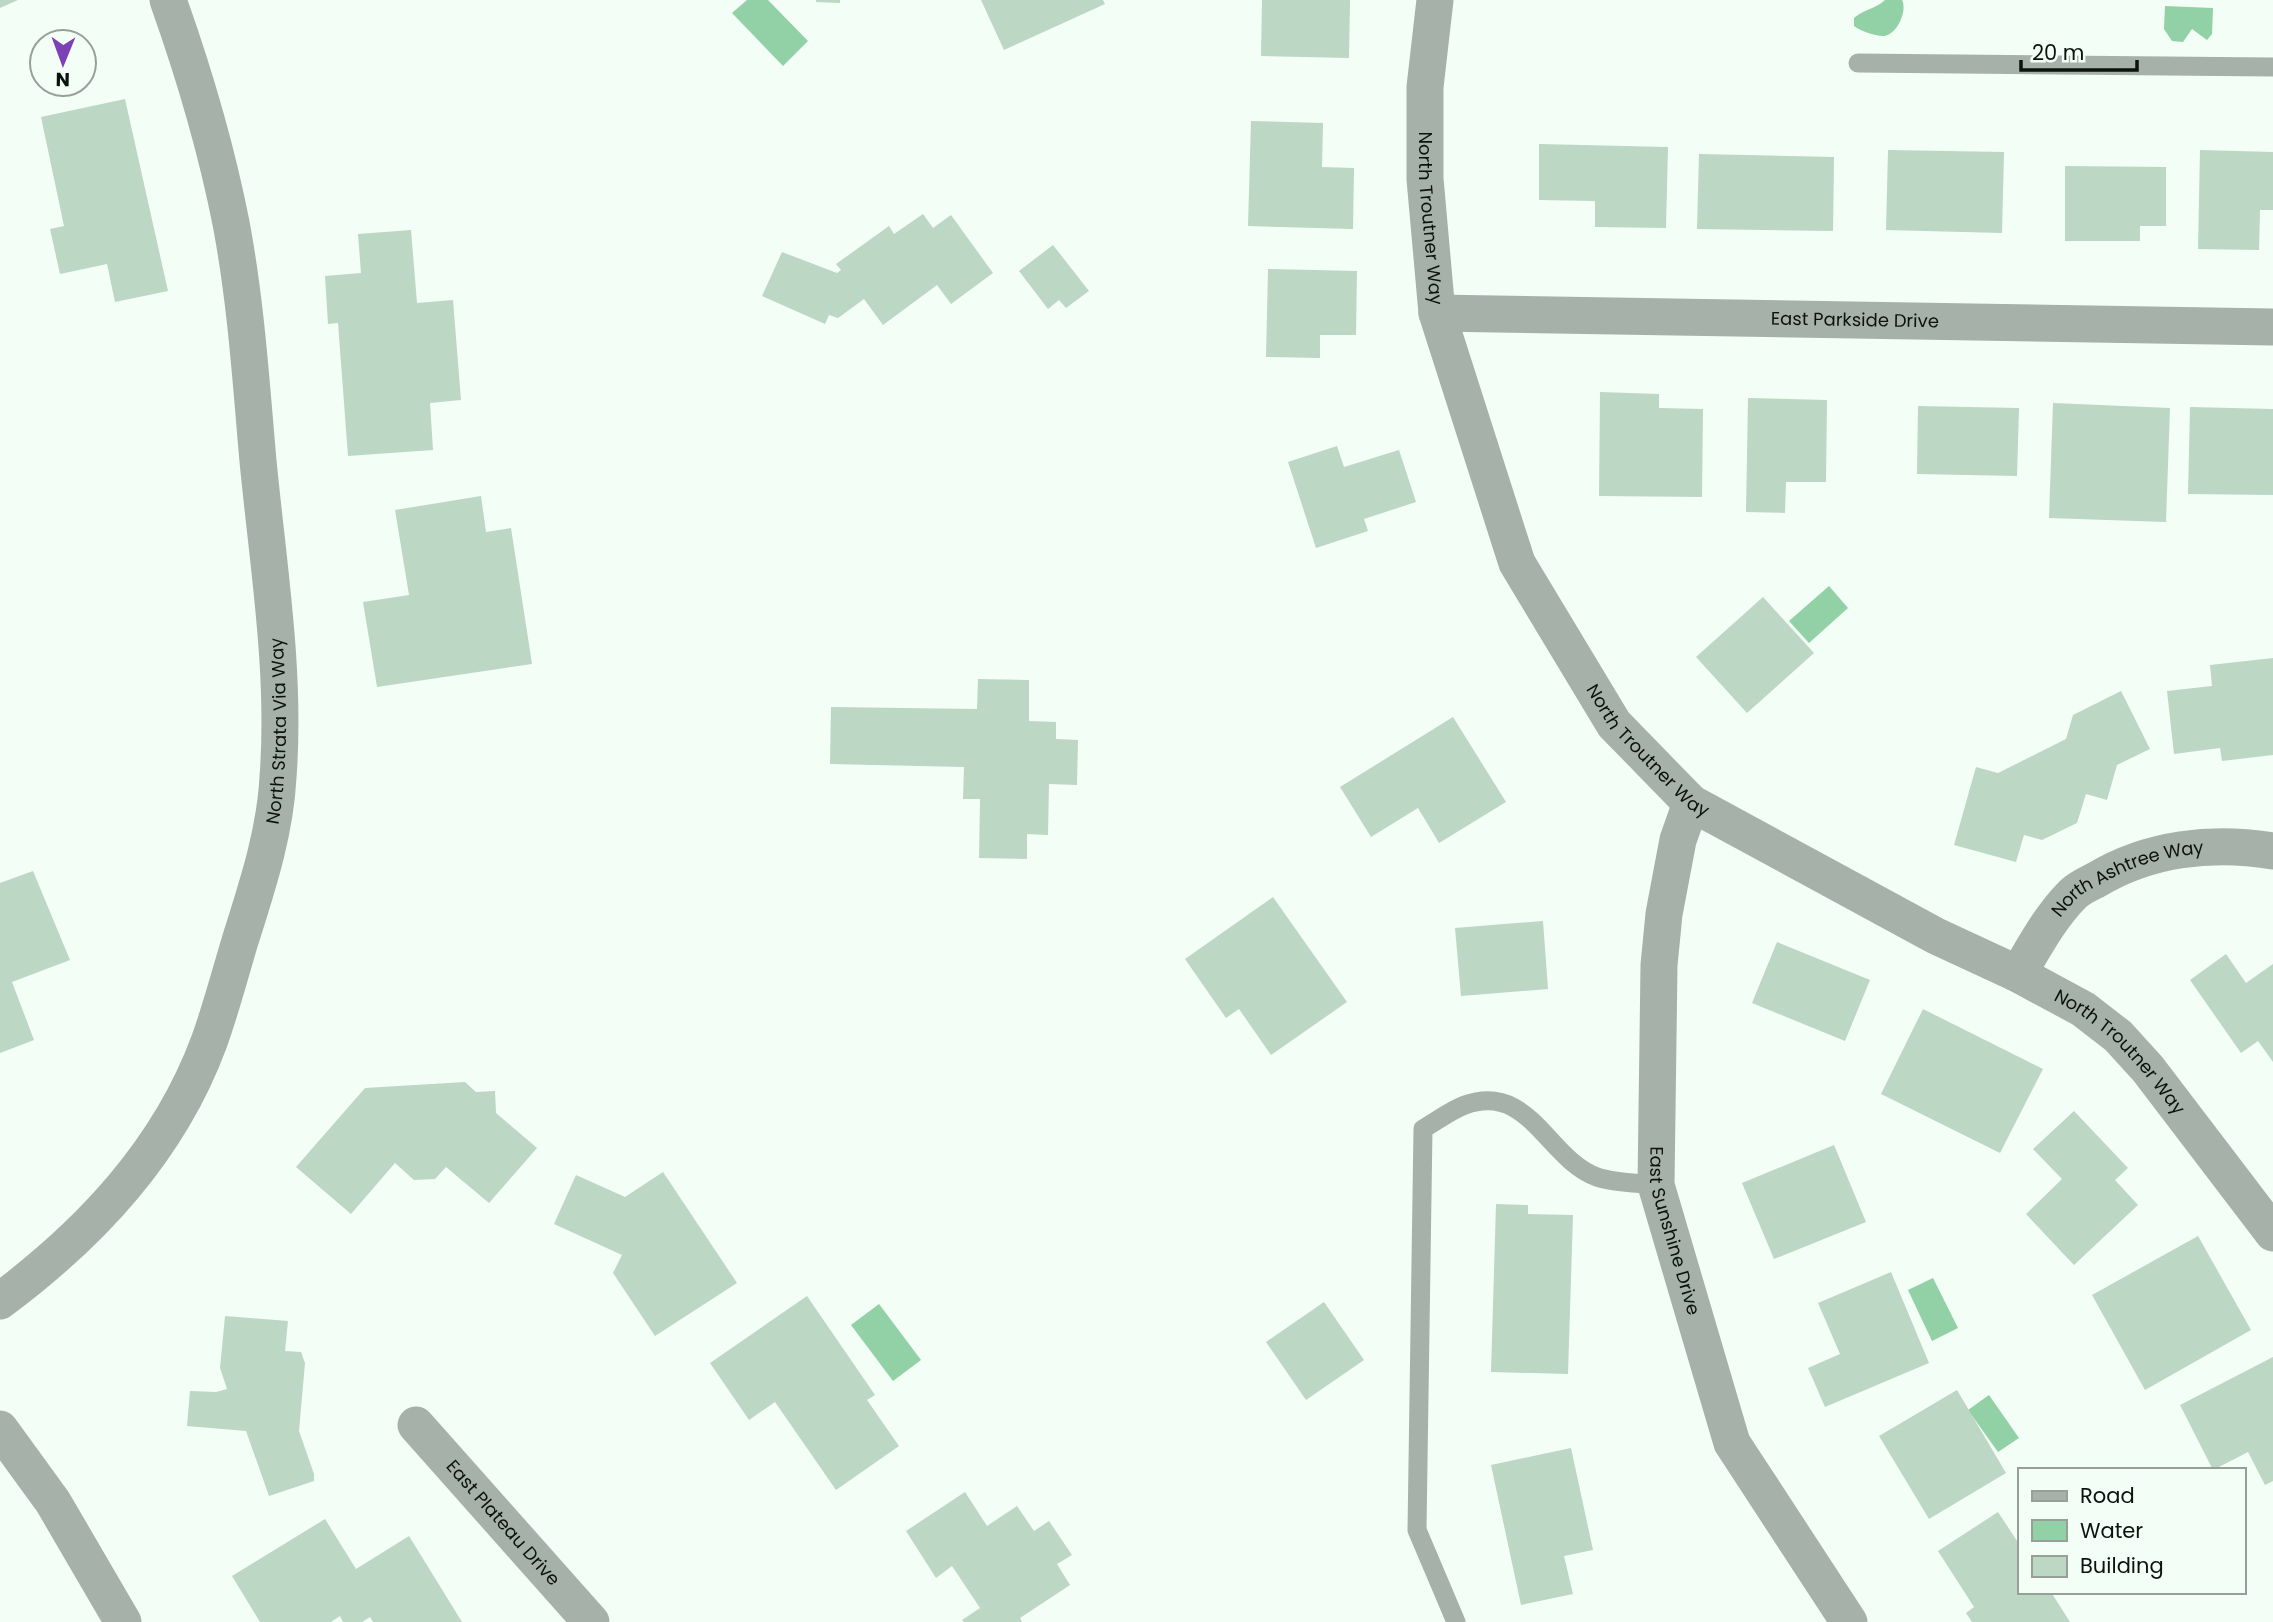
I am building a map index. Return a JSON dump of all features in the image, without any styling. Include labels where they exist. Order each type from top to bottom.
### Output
[{"type":"street","name":"North Strata Via Way","points":[[0,1301],[83,1233],[127,1184],[162,1136],[189,1088],[209,1042],[266,857],[278,778],[280,692],[244,312],[231,224],[206,113],[168,0]]},
{"type":"street","name":"North Troutner Way","points":[[1435,0],[1425,88],[1425,166],[1437,313],[1517,563],[1614,724],[1691,803],[1936,936],[2018,974],[2083,1009],[2118,1036],[2148,1069],[2273,1233]]},
{"type":"street","name":"East Parkside Drive","points":[[1437,313],[2273,327]]},
{"type":"street","name":"East Sunshine Drive","points":[[1691,803],[1678,840],[1664,914],[1659,965],[1656,1185],[1732,1443],[1849,1622]]},
{"type":"street","name":"North Ashtree Way","points":[[2018,974],[2047,926],[2075,892],[2125,862],[2176,849],[2250,847],[2273,851]]},
{"type":"street","name":"East Plateau Drive","points":[[416,1425],[591,1622]]},
{"type":"street","points":[[0,1430],[53,1502],[123,1622]]},
{"type":"lane","points":[[1858,63],[2273,67]]},
{"type":"lane","points":[[1456,1622],[1417,1530],[1423,1129],[1466,1104],[1501,1101],[1533,1119],[1562,1155],[1597,1177],[1656,1185]]},
{"type":"water","points":[[747,0],[768,0],[808,41],[783,66],[732,13]]},
{"type":"water","points":[[1885,0],[1902,0],[1902,16],[1892,32],[1882,36],[1854,26],[1854,18]]},
{"type":"water","points":[[2165,6],[2213,8],[2212,34],[2207,40],[2192,29],[2183,42],[2172,41],[2164,29]]},
{"type":"water","points":[[1829,586],[1848,608],[1809,643],[1789,621]]},
{"type":"water","points":[[1933,1278],[1958,1328],[1932,1341],[1908,1290]]},
{"type":"water","points":[[879,1304],[921,1360],[893,1381],[851,1325]]},
{"type":"water","points":[[1989,1395],[2019,1438],[1998,1452],[1968,1410]]},
{"type":"building","points":[[0,0],[18,0],[0,8]]},
{"type":"building","points":[[840,0],[840,3],[816,2]]},
{"type":"building","points":[[981,0],[1103,0],[1105,4],[1004,50]]},
{"type":"building","points":[[1262,0],[1350,0],[1349,58],[1261,56]]},
{"type":"building","points":[[125,99],[168,291],[115,302],[107,264],[60,274],[50,229],[64,226],[41,117]]},
{"type":"building","points":[[1251,121],[1323,123],[1322,167],[1354,168],[1353,229],[1248,226]]},
{"type":"building","points":[[1539,144],[1668,147],[1666,228],[1595,227],[1595,201],[1539,200]]},
{"type":"building","points":[[1888,150],[2004,152],[2002,233],[1886,230]]},
{"type":"building","points":[[2200,150],[2273,152],[2273,210],[2260,210],[2259,250],[2198,249]]},
{"type":"building","points":[[1699,154],[1834,157],[1833,231],[1697,229]]},
{"type":"building","points":[[2065,166],[2166,167],[2166,226],[2140,226],[2140,241],[2065,241]]},
{"type":"building","points":[[923,214],[933,228],[951,215],[993,273],[951,304],[937,285],[883,325],[864,299],[838,318],[829,315],[825,324],[762,296],[782,252],[837,273],[841,270],[836,264],[889,226],[894,234]]},
{"type":"building","points":[[411,230],[417,303],[453,300],[461,400],[430,403],[433,450],[348,456],[338,323],[328,324],[325,276],[361,273],[358,234]]},
{"type":"building","points":[[1053,245],[1089,291],[1066,308],[1059,300],[1048,309],[1019,271]]},
{"type":"building","points":[[1268,269],[1357,271],[1356,335],[1320,335],[1320,358],[1266,357]]},
{"type":"building","points":[[1600,392],[1659,394],[1659,408],[1703,409],[1702,497],[1599,496]]},
{"type":"building","points":[[1748,398],[1827,400],[1826,482],[1786,482],[1785,513],[1746,512]]},
{"type":"building","points":[[2053,403],[2170,408],[2166,522],[2049,518]]},
{"type":"building","points":[[1918,406],[2019,408],[2017,476],[1917,474]]},
{"type":"building","points":[[2190,407],[2273,409],[2273,495],[2188,494]]},
{"type":"building","points":[[1337,446],[1344,467],[1399,450],[1416,502],[1364,519],[1368,531],[1316,548],[1288,462]]},
{"type":"building","points":[[481,496],[486,532],[511,528],[532,664],[377,687],[363,602],[409,595],[395,510]]},
{"type":"building","points":[[1763,597],[1814,653],[1747,713],[1696,657]]},
{"type":"building","points":[[2273,658],[2273,755],[2222,761],[2220,748],[2174,754],[2167,691],[2212,686],[2210,665]]},
{"type":"building","points":[[978,679],[1029,680],[1029,721],[1056,722],[1056,739],[1078,740],[1077,785],[1049,784],[1048,835],[1027,834],[1027,859],[979,858],[980,799],[963,799],[964,767],[830,764],[831,707],[977,709]]},
{"type":"building","points":[[2121,691],[2150,749],[2117,765],[2107,800],[2086,794],[2077,823],[2042,840],[2024,835],[2016,862],[1954,845],[1976,767],[1998,773],[2066,739],[2073,715]]},
{"type":"building","points":[[1453,717],[1506,802],[1439,843],[1418,808],[1371,837],[1340,787]]},
{"type":"building","points":[[33,871],[70,960],[12,982],[34,1040],[0,1053],[0,883]]},
{"type":"building","points":[[1273,897],[1347,1002],[1271,1055],[1239,1009],[1226,1018],[1185,959]]},
{"type":"building","points":[[1543,921],[1548,989],[1461,996],[1455,928]]},
{"type":"building","points":[[1777,942],[1870,980],[1845,1041],[1752,1003]]},
{"type":"building","points":[[2226,954],[2246,983],[2273,964],[2273,1062],[2258,1041],[2241,1053],[2190,980]]},
{"type":"building","points":[[1923,1009],[2043,1069],[2000,1153],[1881,1094]]},
{"type":"building","points":[[465,1082],[476,1092],[495,1091],[496,1113],[537,1148],[489,1203],[446,1167],[435,1179],[414,1180],[395,1163],[351,1214],[296,1167],[365,1088]]},
{"type":"building","points":[[2074,1111],[2128,1168],[2115,1180],[2138,1205],[2074,1265],[2026,1214],[2062,1179],[2033,1149]]},
{"type":"building","points":[[1834,1145],[1866,1222],[1774,1259],[1742,1183]]},
{"type":"building","points":[[663,1172],[737,1283],[655,1336],[613,1273],[622,1255],[554,1224],[576,1175],[625,1197]]},
{"type":"building","points":[[1496,1204],[1528,1205],[1528,1214],[1573,1215],[1568,1374],[1491,1372]]},
{"type":"building","points":[[2198,1236],[2251,1330],[2145,1390],[2092,1295]]},
{"type":"building","points":[[1891,1272],[1929,1363],[1825,1407],[1808,1368],[1840,1354],[1818,1303]]},
{"type":"building","points":[[807,1296],[875,1395],[867,1400],[899,1446],[836,1490],[775,1402],[749,1420],[710,1363]]},
{"type":"building","points":[[1324,1302],[1364,1360],[1306,1400],[1266,1342]]},
{"type":"building","points":[[225,1316],[288,1321],[285,1351],[301,1352],[305,1363],[299,1431],[314,1481],[269,1496],[246,1431],[187,1426],[190,1391],[216,1392],[227,1389],[220,1368]]},
{"type":"building","points":[[2273,1357],[2273,1481],[2265,1485],[2248,1452],[2212,1468],[2180,1405]]},
{"type":"building","points":[[1957,1390],[2006,1473],[1929,1519],[1879,1436]]},
{"type":"building","points":[[1571,1448],[1593,1550],[1564,1556],[1573,1594],[1521,1605],[1491,1465]]},
{"type":"building","points":[[965,1492],[987,1526],[1017,1506],[1034,1531],[1049,1521],[1072,1555],[1057,1564],[1070,1585],[1020,1618],[1022,1622],[964,1622],[962,1620],[980,1608],[952,1566],[936,1578],[906,1531]]},
{"type":"building","points":[[1998,1512],[2018,1542],[2018,1594],[2052,1594],[2070,1622],[1972,1622],[1966,1613],[1974,1607],[1938,1551]]},
{"type":"building","points":[[325,1519],[356,1569],[409,1536],[462,1622],[373,1622],[370,1617],[362,1622],[343,1622],[340,1616],[331,1622],[260,1622],[232,1576]]}]
